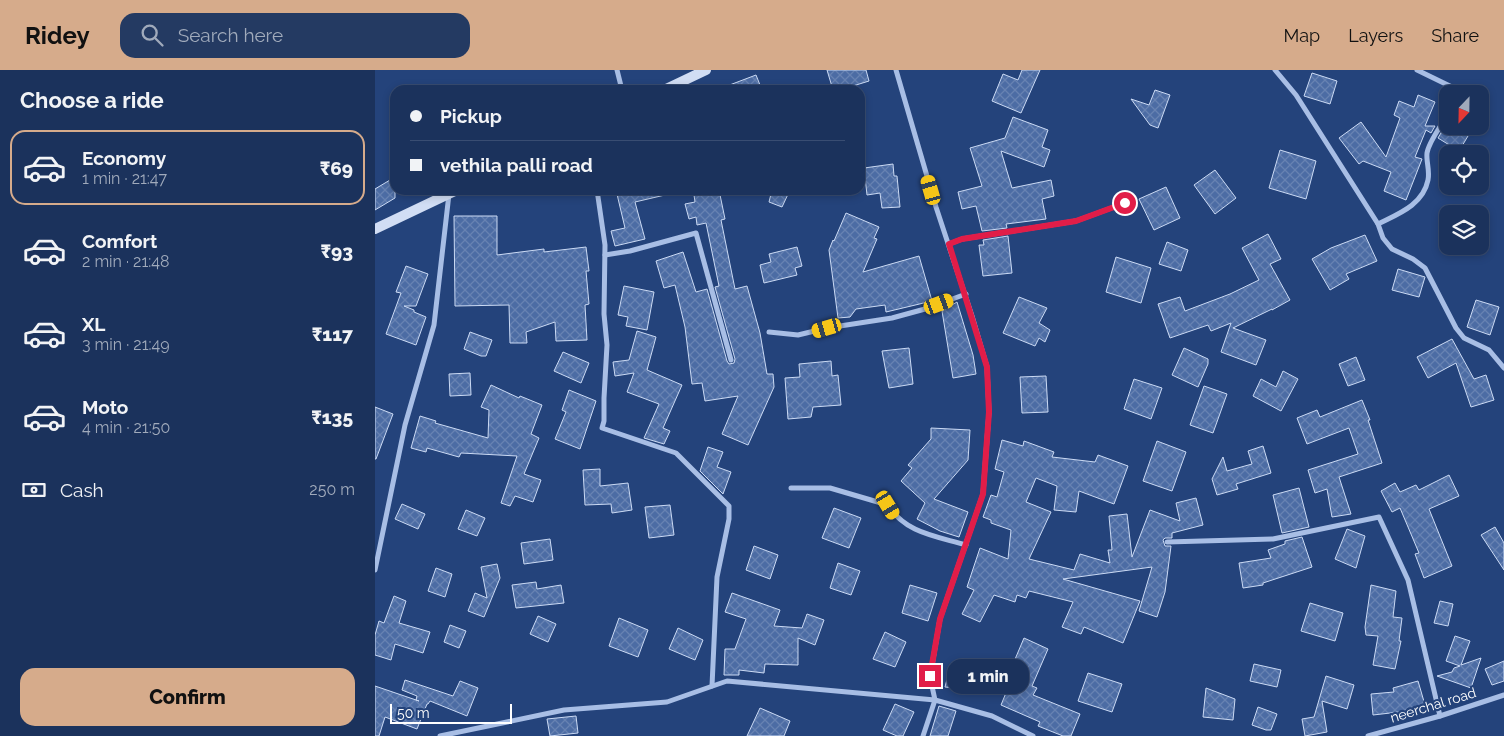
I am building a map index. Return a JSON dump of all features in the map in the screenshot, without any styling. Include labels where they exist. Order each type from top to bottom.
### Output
[{"type":"street","points":[[617,70],[621,85]]},
{"type":"street","points":[[674,85],[706,70]]},
{"type":"street","points":[[896,70],[936,207],[987,367],[989,412],[983,494],[940,619],[930,676],[935,700],[923,736]]},
{"type":"street","points":[[1275,70],[1296,95],[1378,224],[1383,238],[1392,248],[1425,268],[1456,328],[1464,338],[1489,350],[1504,368]]},
{"type":"street","points":[[1417,70],[1448,85]]},
{"type":"street","points":[[1378,224],[1406,210],[1423,193],[1428,181],[1427,152],[1439,130]]},
{"type":"street","points":[[375,228],[446,195]]},
{"type":"street","points":[[375,570],[405,425],[434,325],[453,195]]},
{"type":"street","points":[[598,195],[605,244],[607,345],[604,421],[602,428],[676,453],[729,506],[729,519],[717,577],[712,686]]},
{"type":"street","points":[[949,244],[962,239],[1076,221],[1125,203]]},
{"type":"street","points":[[605,255],[630,251],[696,233],[731,360]]},
{"type":"street","points":[[769,332],[798,335],[827,328],[892,318],[925,309],[965,294]]},
{"type":"street","points":[[791,488],[830,488],[888,505],[895,516],[909,527],[966,545]]},
{"type":"street","points":[[1167,542],[1273,538],[1379,517],[1408,580],[1440,716]]},
{"type":"street","points":[[440,736],[564,710],[667,702],[727,681],[935,700],[992,716],[1033,736]]},
{"type":"street","name":"neerchal road","points":[[1368,736],[1440,716],[1504,695]]},
{"type":"building","points":[[827,70],[866,70],[869,81],[856,85],[832,85]]},
{"type":"building","points":[[1022,70],[1040,70],[1021,113],[992,101],[1003,74],[1018,80]]},
{"type":"building","points":[[1312,73],[1337,81],[1330,104],[1304,96]]},
{"type":"building","points":[[756,75],[760,85],[730,85]]},
{"type":"building","points":[[1155,90],[1170,95],[1158,128],[1150,125],[1131,99],[1149,105]]},
{"type":"building","points":[[1418,95],[1435,102],[1425,126],[1435,126],[1431,133],[1426,130],[1415,157],[1422,159],[1406,200],[1384,191],[1391,172],[1363,161],[1359,164],[1339,138],[1361,122],[1386,157],[1400,118],[1394,115],[1399,101],[1414,107]]},
{"type":"building","points":[[1013,117],[1048,130],[1042,147],[1050,150],[1044,167],[1001,151],[1012,188],[1051,180],[1054,196],[1042,199],[1046,219],[1006,224],[1007,228],[982,231],[976,206],[962,209],[958,192],[982,186],[970,148],[1005,138]]},
{"type":"building","points":[[1440,135],[1469,135],[1463,145],[1449,145],[1438,138]]},
{"type":"building","points":[[1280,150],[1316,161],[1306,199],[1269,188]]},
{"type":"building","points":[[893,164],[894,176],[897,176],[900,207],[882,208],[880,193],[867,195],[865,168]]},
{"type":"building","points":[[1215,170],[1236,198],[1215,214],[1194,185]]},
{"type":"building","points":[[390,180],[390,195],[395,195],[395,198],[375,210],[375,189]]},
{"type":"building","points":[[1166,187],[1180,218],[1154,230],[1139,199]]},
{"type":"building","points":[[617,195],[665,195],[635,202],[645,239],[615,246],[611,231],[625,228]]},
{"type":"building","points":[[694,195],[720,195],[725,219],[721,220],[735,289],[747,286],[760,333],[767,374],[773,374],[774,387],[748,445],[722,434],[738,396],[705,401],[702,383],[692,384],[685,327],[675,285],[664,288],[656,261],[683,252],[696,292],[707,289],[727,361],[729,364],[734,363],[735,359],[715,287],[719,286],[706,223],[697,225],[696,217],[689,219],[685,204],[695,202]]},
{"type":"building","points":[[771,195],[788,195],[782,207],[769,202]]},
{"type":"building","points":[[846,213],[879,227],[874,238],[877,239],[863,272],[919,256],[932,301],[886,312],[885,305],[856,309],[850,317],[838,318],[829,250]]},
{"type":"building","points":[[454,216],[497,216],[497,255],[544,249],[544,252],[586,247],[589,271],[586,271],[589,304],[585,305],[587,340],[556,341],[555,322],[526,332],[527,343],[510,343],[509,305],[455,306]]},
{"type":"building","points":[[1268,234],[1281,259],[1270,264],[1290,300],[1233,328],[1266,340],[1256,365],[1221,352],[1231,323],[1211,331],[1208,325],[1170,338],[1158,304],[1180,297],[1185,311],[1230,294],[1259,280],[1242,248]]},
{"type":"building","points":[[1365,235],[1377,261],[1346,274],[1349,279],[1330,290],[1312,259],[1331,248]]},
{"type":"building","points":[[1008,236],[1012,273],[983,276],[979,245],[984,245],[983,240]]},
{"type":"building","points":[[1167,242],[1188,250],[1181,271],[1159,264]]},
{"type":"building","points":[[797,247],[802,266],[795,268],[797,275],[764,283],[760,265],[771,262],[769,254]]},
{"type":"building","points":[[1116,257],[1151,268],[1141,303],[1106,292]]},
{"type":"building","points":[[406,266],[428,274],[416,306],[404,306],[426,317],[416,345],[386,334],[401,293],[396,292]]},
{"type":"building","points":[[1398,269],[1425,277],[1419,297],[1392,290]]},
{"type":"building","points":[[624,286],[654,292],[647,330],[626,326],[628,317],[618,315]]},
{"type":"building","points":[[1019,297],[1047,308],[1039,323],[1050,330],[1045,342],[1039,338],[1035,346],[1003,333]]},
{"type":"building","points":[[1476,300],[1499,307],[1490,335],[1467,327]]},
{"type":"building","points":[[957,302],[973,355],[976,374],[953,378],[942,311]]},
{"type":"building","points":[[637,331],[656,337],[647,370],[682,385],[663,428],[670,431],[664,444],[644,438],[659,404],[627,392],[634,373],[615,376],[613,362],[629,360]]},
{"type":"building","points":[[470,332],[492,340],[486,356],[481,356],[464,349]]},
{"type":"building","points":[[1452,339],[1474,379],[1486,375],[1494,400],[1471,407],[1456,363],[1428,378],[1417,357]]},
{"type":"building","points":[[909,348],[913,384],[889,388],[882,351]]},
{"type":"building","points":[[1184,348],[1208,359],[1208,364],[1198,387],[1172,375]]},
{"type":"building","points":[[563,352],[589,363],[581,383],[554,371]]},
{"type":"building","points":[[1356,357],[1365,380],[1348,386],[1339,364]]},
{"type":"building","points":[[831,361],[832,376],[838,375],[841,405],[813,407],[811,417],[788,419],[785,378],[800,377],[799,364]]},
{"type":"building","points":[[1283,371],[1298,379],[1281,411],[1253,396],[1261,379],[1276,387]]},
{"type":"building","points":[[470,373],[471,395],[450,396],[449,374]]},
{"type":"building","points":[[1046,376],[1048,412],[1022,413],[1020,377]]},
{"type":"building","points":[[1134,379],[1162,388],[1151,419],[1124,409]]},
{"type":"building","points":[[491,385],[519,398],[520,396],[542,405],[531,434],[539,438],[524,474],[541,480],[533,502],[515,496],[510,506],[501,503],[517,456],[461,453],[459,457],[427,448],[426,452],[411,448],[420,416],[436,421],[435,423],[488,438],[489,410],[481,407]]},
{"type":"building","points":[[1204,386],[1227,394],[1213,433],[1190,425]]},
{"type":"building","points":[[569,390],[596,401],[580,449],[555,439],[566,412],[562,410]]},
{"type":"building","points":[[1362,400],[1370,420],[1368,420],[1382,463],[1339,477],[1351,514],[1332,517],[1327,489],[1315,493],[1308,470],[1358,454],[1349,428],[1307,444],[1297,418],[1317,410],[1320,417]]},
{"type":"building","points":[[375,407],[393,414],[376,459],[375,459]]},
{"type":"building","points":[[931,428],[970,430],[968,460],[934,499],[968,512],[959,537],[940,531],[917,519],[925,503],[901,481],[912,468],[908,465],[931,439]]},
{"type":"building","points":[[1002,440],[1023,446],[1024,441],[1054,452],[1052,457],[1095,462],[1098,455],[1128,466],[1114,504],[1079,491],[1076,512],[1054,510],[1057,486],[1036,478],[1026,502],[1051,512],[1029,559],[1074,570],[1080,554],[1110,563],[1108,550],[1112,550],[1109,516],[1127,514],[1132,557],[1150,510],[1180,521],[1176,503],[1196,498],[1203,525],[1172,533],[1172,538],[1165,538],[1163,540],[1165,546],[1171,546],[1165,592],[1157,617],[1139,611],[1152,567],[1063,579],[1140,601],[1123,643],[1084,627],[1081,634],[1062,627],[1073,602],[1029,591],[1026,598],[1017,595],[1015,602],[994,595],[980,622],[962,614],[974,590],[967,587],[980,548],[1008,559],[1011,530],[991,523],[991,520],[983,517],[991,495],[997,497],[1004,472],[995,469]]},
{"type":"building","points":[[1157,441],[1186,452],[1172,491],[1143,481]]},
{"type":"building","points":[[1263,446],[1271,473],[1236,484],[1238,489],[1217,495],[1212,479],[1223,457],[1227,471],[1252,464],[1248,451]]},
{"type":"building","points":[[708,447],[723,452],[717,467],[731,472],[723,494],[700,471]]},
{"type":"building","points":[[600,469],[600,486],[628,483],[632,510],[612,513],[611,504],[585,505],[583,470]]},
{"type":"building","points":[[1449,475],[1459,496],[1429,509],[1452,566],[1424,578],[1415,554],[1419,553],[1400,508],[1392,512],[1381,491],[1395,483],[1400,492],[1416,485],[1419,490]]},
{"type":"building","points":[[1299,488],[1309,527],[1282,533],[1273,495]]},
{"type":"building","points":[[402,504],[425,514],[418,529],[395,519]]},
{"type":"building","points":[[670,505],[674,535],[649,538],[645,507]]},
{"type":"building","points":[[834,508],[861,518],[849,548],[822,538]]},
{"type":"building","points":[[466,510],[485,518],[477,536],[458,529]]},
{"type":"building","points":[[1495,527],[1504,543],[1504,570],[1481,535]]},
{"type":"building","points":[[1347,529],[1365,536],[1356,568],[1335,559]]},
{"type":"building","points":[[1302,537],[1312,567],[1263,583],[1263,585],[1243,588],[1239,563],[1271,558],[1268,550],[1285,544],[1285,541]]},
{"type":"building","points":[[550,539],[553,560],[524,564],[521,543]]},
{"type":"building","points":[[754,546],[778,555],[770,579],[746,570]]},
{"type":"building","points":[[838,563],[860,571],[851,595],[830,588]]},
{"type":"building","points":[[497,564],[500,578],[484,617],[468,611],[475,593],[487,598],[481,567]]},
{"type":"building","points":[[436,568],[452,574],[445,597],[428,591]]},
{"type":"building","points":[[536,582],[537,589],[561,585],[564,603],[516,608],[512,585]]},
{"type":"building","points":[[910,585],[937,593],[928,621],[902,613]]},
{"type":"building","points":[[1371,585],[1396,591],[1393,617],[1402,618],[1399,641],[1401,641],[1395,669],[1373,665],[1378,636],[1366,635],[1365,627]]},
{"type":"building","points":[[732,593],[780,610],[774,626],[802,628],[807,614],[824,620],[815,645],[798,638],[798,665],[765,664],[764,673],[739,670],[739,675],[724,675],[725,649],[735,649],[746,619],[725,612]]},
{"type":"building","points":[[394,596],[406,601],[399,623],[430,632],[423,653],[395,644],[391,660],[375,655],[375,635],[379,621],[384,623]]},
{"type":"building","points":[[1440,601],[1453,604],[1448,626],[1434,623]]},
{"type":"building","points":[[1310,603],[1343,613],[1335,641],[1301,631]]},
{"type":"building","points":[[538,616],[556,624],[548,642],[530,634]]},
{"type":"building","points":[[619,618],[648,630],[638,657],[609,646]]},
{"type":"building","points":[[450,625],[466,631],[459,648],[444,642]]},
{"type":"building","points":[[678,628],[703,640],[695,660],[669,649]]},
{"type":"building","points":[[885,632],[906,642],[895,667],[873,659]]},
{"type":"building","points":[[1455,636],[1470,641],[1461,665],[1481,658],[1471,688],[1437,676],[1452,672],[1454,668],[1460,666],[1446,661]]},
{"type":"building","points":[[1024,638],[1048,649],[1032,686],[1037,688],[1033,695],[1080,714],[1071,736],[1063,736],[1038,726],[1040,722],[1001,705],[1017,666],[1013,664]]},
{"type":"building","points":[[1504,661],[1504,681],[1492,685],[1485,669]]},
{"type":"building","points":[[951,664],[967,666],[964,689],[945,687]]},
{"type":"building","points":[[1254,664],[1281,670],[1277,687],[1250,681]]},
{"type":"building","points":[[1088,673],[1122,684],[1112,712],[1078,701]]},
{"type":"building","points":[[1326,676],[1354,685],[1347,709],[1322,701],[1327,732],[1305,736],[1302,719],[1314,717]]},
{"type":"building","points":[[405,680],[453,696],[460,681],[478,688],[467,716],[430,701],[417,729],[385,717],[379,736],[375,736],[375,686],[416,700],[417,696],[402,690]]},
{"type":"building","points":[[1418,681],[1425,705],[1399,712],[1373,715],[1371,694],[1394,692],[1393,688]]},
{"type":"building","points":[[1206,688],[1235,699],[1233,720],[1203,717]]},
{"type":"building","points":[[895,704],[914,712],[903,736],[897,736],[883,730]]},
{"type":"building","points":[[939,706],[956,711],[948,736],[930,736]]},
{"type":"building","points":[[1258,707],[1277,714],[1271,730],[1252,725]]},
{"type":"building","points":[[760,708],[790,721],[784,736],[747,736]]},
{"type":"building","points":[[576,716],[578,733],[550,736],[547,719]]},
{"type":"route","points":[[930,676],[940,619],[983,494],[989,412],[987,367],[949,244],[962,239],[1076,221],[1125,203]]}]
